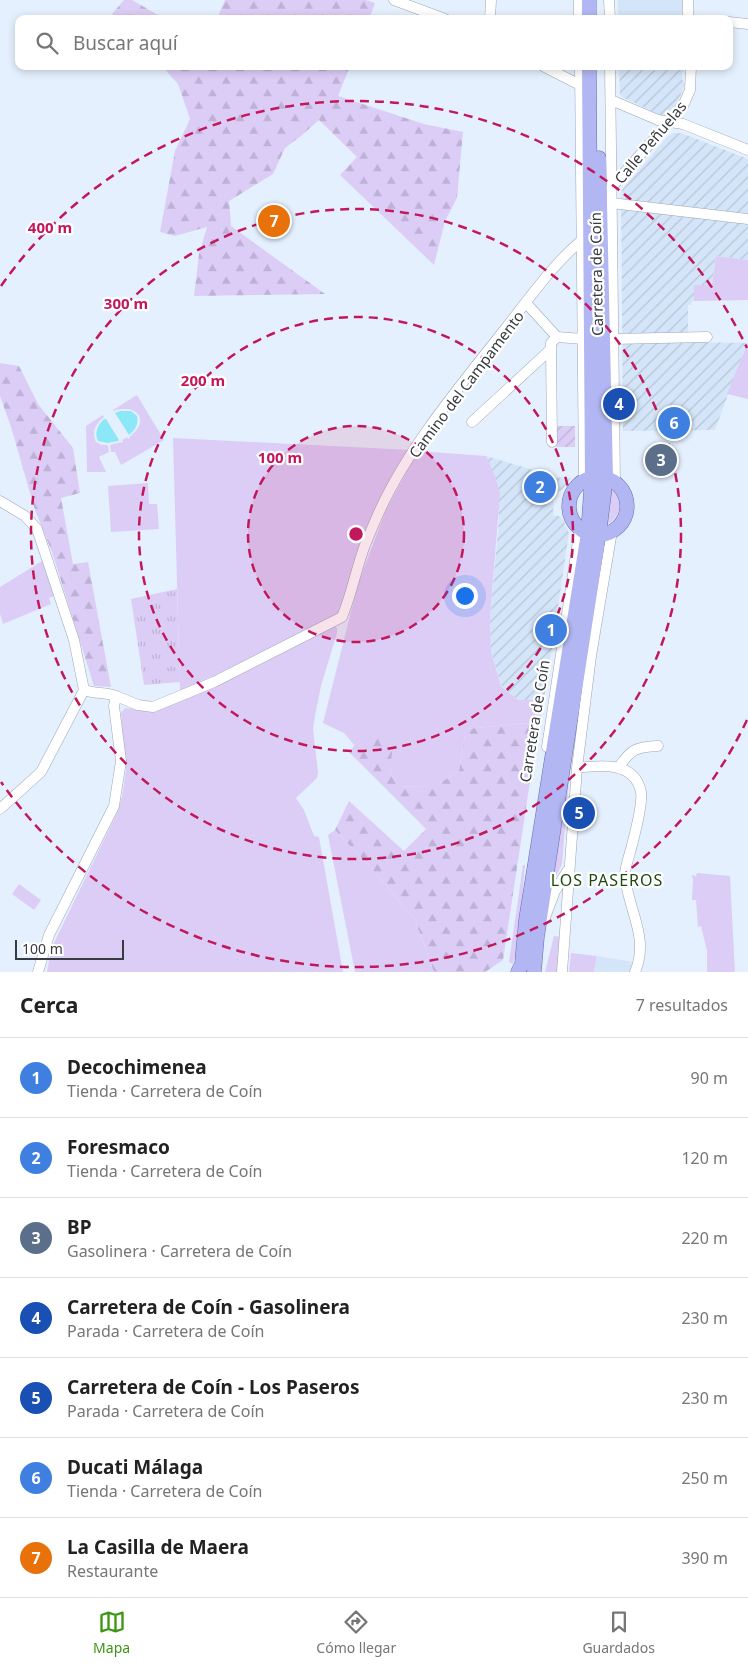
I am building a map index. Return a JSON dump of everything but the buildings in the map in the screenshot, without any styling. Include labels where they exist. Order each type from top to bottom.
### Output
[{"type":"main road","points":[[589,0],[589,15]]},
{"type":"main road","points":[[598,0],[598,15]]},
{"type":"main road","points":[[534,972],[537,937],[595,532],[599,479],[590,70]]},
{"type":"main road","name":"Carretera de Coín","points":[[598,70],[599,479]]},
{"type":"main road","points":[[599,479],[624,494],[627,504],[625,515],[620,524],[595,532],[574,521],[569,503],[577,486],[599,479]]},
{"type":"main road","points":[[518,972],[522,964],[526,920],[595,532]]},
{"type":"street","points":[[394,0],[434,15]]},
{"type":"street","points":[[490,15],[491,0]]},
{"type":"street","points":[[579,0],[580,15]]},
{"type":"street","points":[[609,0],[610,15]]},
{"type":"street","points":[[687,15],[688,0]]},
{"type":"street","points":[[733,22],[748,24]]},
{"type":"street","points":[[551,70],[580,85]]},
{"type":"street","name":"Carretera de Coín","points":[[580,70],[583,339],[599,479]]},
{"type":"street","name":"Carretera de Coín","points":[[599,479],[613,339],[610,70]]},
{"type":"street","name":"Calle Peñuelas","points":[[611,188],[683,106],[690,90],[691,70]]},
{"type":"street","points":[[610,100],[658,120],[683,124],[748,150]]},
{"type":"street","points":[[612,203],[748,219]]},
{"type":"street","name":"Camino del Campamento","points":[[84,690],[91,693],[106,693],[138,705],[153,707],[214,682],[342,617],[365,546],[378,516],[412,454],[448,402],[526,302],[569,250],[582,240]]},
{"type":"street","points":[[526,302],[557,338]]},
{"type":"street","points":[[613,339],[707,337]]},
{"type":"street","points":[[552,442],[551,343],[557,338],[583,339]]},
{"type":"street","points":[[472,422],[551,349]]},
{"type":"street","points":[[0,501],[25,516],[38,529],[74,640],[84,690],[41,772],[0,809]]},
{"type":"street","points":[[562,972],[577,768],[591,656],[595,532]]},
{"type":"street","points":[[38,972],[49,935],[114,806],[121,761],[114,706],[116,696]]},
{"type":"street","points":[[619,767],[628,754],[638,747],[658,746]]},
{"type":"street","points":[[577,768],[599,765],[619,767],[634,778],[641,793],[638,822],[625,874],[640,936],[638,964],[634,972]]},
{"type":"street","points":[[537,937],[555,891],[570,868]]},
{"type":"shaded area","points":[[618,0],[683,0],[681,15],[618,15]]},
{"type":"shaded area","points":[[619,70],[685,70],[682,73],[682,79],[685,84],[675,109],[668,115],[662,116],[620,96]]},
{"type":"shaded area","points":[[674,133],[681,133],[748,159],[748,260],[716,256],[712,285],[694,285],[694,301],[692,301],[691,305],[688,305],[688,342],[747,343],[715,430],[623,431],[622,190],[668,136]]},
{"type":"shaded area","points":[[486,456],[552,477],[571,478],[563,489],[554,494],[553,515],[559,516],[563,520],[569,533],[544,700],[518,700],[501,685],[491,652],[490,617],[499,520],[496,481]]},
{"type":"shaded area","points":[[597,956],[633,962],[630,972],[594,972]]},
{"type":"green space","points":[[124,0],[132,0],[158,15],[113,15]]},
{"type":"green space","points":[[225,0],[366,0],[375,3],[370,15],[219,15]]},
{"type":"green space","points":[[166,70],[348,70],[338,96],[424,124],[463,132],[457,198],[445,221],[434,265],[340,175],[357,157],[319,120],[285,148],[273,174],[229,201],[231,226],[325,294],[194,296],[199,254],[207,227],[175,236],[160,232],[175,151],[190,119],[178,84]]},
{"type":"green space","points":[[716,256],[748,260],[748,300],[694,301],[694,285],[712,285]]},
{"type":"green space","points":[[748,342],[748,399],[727,394]]},
{"type":"green space","points":[[0,363],[19,366],[38,404],[73,448],[80,493],[61,498],[73,564],[88,562],[111,687],[94,686],[52,552],[35,510],[0,396]]},
{"type":"green space","points":[[137,395],[164,440],[121,465],[115,452],[111,452],[110,445],[122,443],[122,440],[127,437],[128,439],[130,438],[136,431],[140,420],[139,415],[135,411],[129,409],[113,410]]},
{"type":"green space","points":[[103,415],[104,417],[97,425],[94,434],[96,442],[108,445],[109,452],[99,457],[106,472],[87,472],[86,426]]},
{"type":"green space","points":[[556,426],[575,426],[575,447],[556,447]]},
{"type":"green space","points":[[173,438],[410,450],[377,507],[362,540],[344,603],[339,612],[331,618],[180,692]]},
{"type":"green space","points":[[418,451],[486,456],[495,476],[500,494],[490,617],[491,652],[501,686],[518,700],[544,700],[539,722],[466,729],[459,771],[437,784],[424,787],[399,786],[390,771],[361,738],[355,746],[344,733],[323,723],[358,584],[386,510]]},
{"type":"green space","points":[[148,483],[149,504],[157,504],[159,529],[111,532],[108,486]]},
{"type":"green space","points":[[610,487],[618,496],[619,507],[615,517],[606,525]]},
{"type":"green space","points":[[42,561],[54,596],[49,598],[51,604],[3,624],[0,614],[0,587]]},
{"type":"green space","points":[[177,589],[180,682],[144,685],[131,599]]},
{"type":"green space","points":[[334,625],[337,628],[337,633],[321,686],[313,729],[317,778],[296,798],[304,810],[314,836],[319,837],[343,972],[47,972],[51,949],[117,813],[122,797],[126,770],[121,713],[125,708],[156,711],[188,698]]},
{"type":"green space","points":[[539,722],[503,960],[485,972],[434,972],[415,920],[378,876],[335,830],[349,801],[404,851],[426,829],[349,752],[361,738],[394,735],[390,771],[399,786],[417,787],[431,785],[459,771],[466,729]]},
{"type":"green space","points":[[571,756],[562,863],[552,883],[554,885],[550,888]]},
{"type":"green space","points":[[335,830],[378,876],[415,920],[434,972],[355,972],[328,835]]},
{"type":"green space","points":[[523,865],[525,865],[517,960],[514,959],[513,964],[509,962]]},
{"type":"green space","points":[[697,873],[730,876],[735,972],[707,972],[707,951],[701,926],[698,927],[696,900],[692,900],[693,878],[691,875],[696,876]]},
{"type":"green space","points":[[19,884],[41,900],[34,910],[12,894]]},
{"type":"green space","points":[[554,936],[563,937],[558,972],[545,972]]},
{"type":"green space","points":[[571,953],[597,956],[594,972],[569,972]]},
{"type":"water","points":[[131,411],[137,416],[136,427],[129,435],[115,413]]},
{"type":"water","points":[[106,419],[118,441],[108,443],[98,441],[97,429]]},
{"type":"place","name":"La Casilla de Maera","points":[[274,221]]},
{"type":"place","name":"Carretera de Coín - Gasolinera","points":[[619,404]]},
{"type":"place","name":"Ducati Málaga","points":[[674,423]]},
{"type":"place","name":"BP","points":[[661,460]]},
{"type":"place","name":"Foresmaco","points":[[540,487]]},
{"type":"place","name":"Decochimenea","points":[[551,630]]},
{"type":"place","name":"Carretera de Coín - Los Paseros","points":[[579,813]]},
{"type":"district","name":"LOS PASEROS","points":[[607,880]]}]
